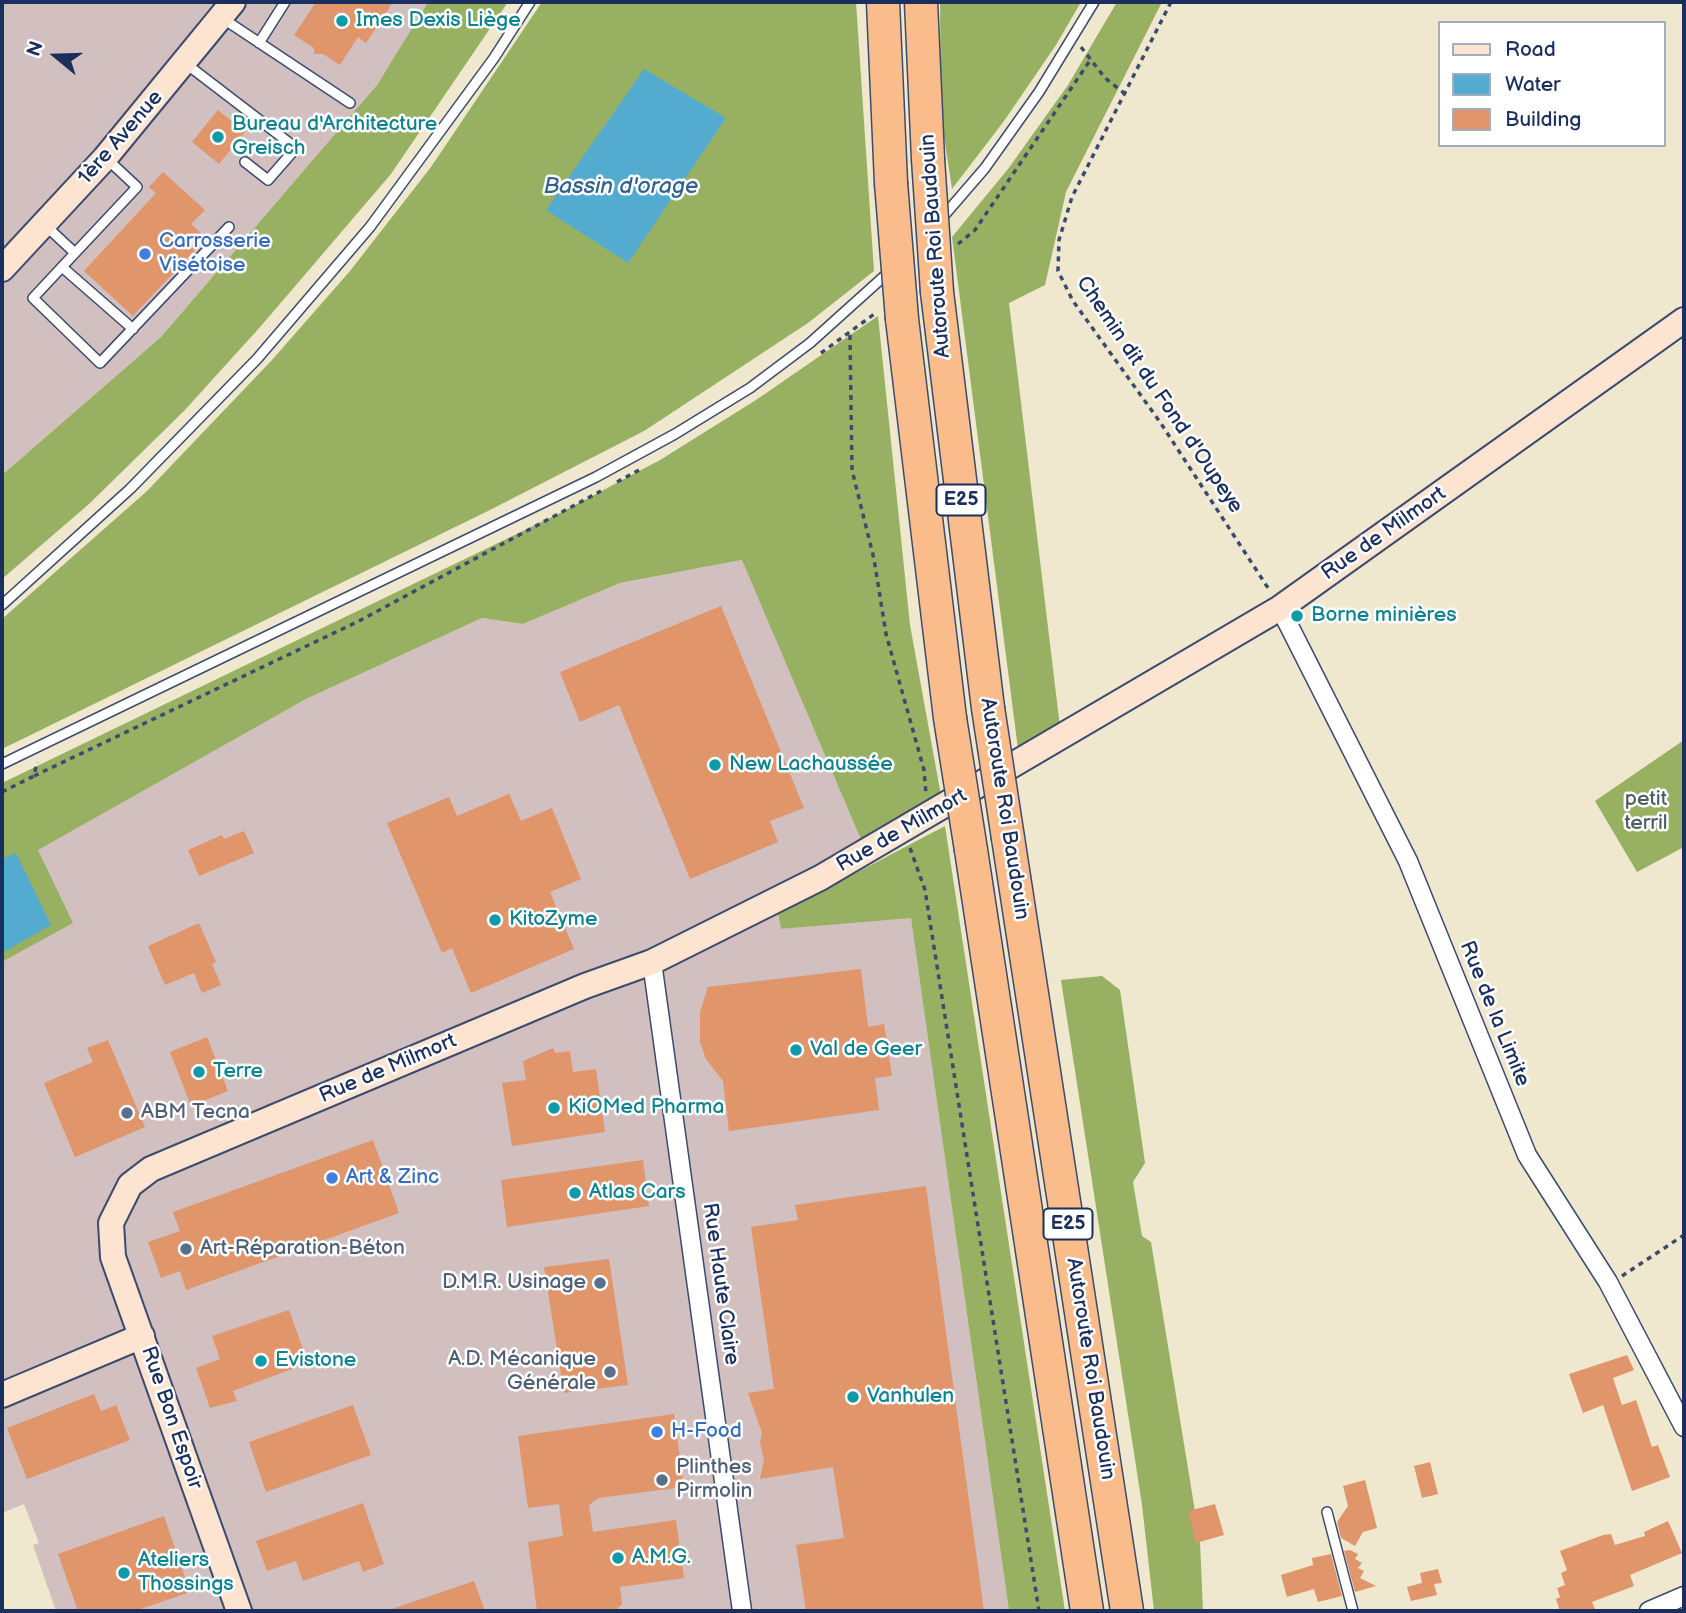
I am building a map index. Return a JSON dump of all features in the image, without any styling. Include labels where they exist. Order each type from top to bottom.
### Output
[{"type":"highway","name":"Autoroute Roi Baudouin","points":[[883,2],[891,183],[902,319],[950,718],[1087,1611]]},
{"type":"highway","name":"Autoroute Roi Baudouin","points":[[921,2],[937,292],[988,708],[1127,1611]]},
{"type":"street","name":"1ère Avenue","points":[[2,269],[106,158],[227,10]]},
{"type":"street","name":"Rue de Milmort","points":[[111,1223],[130,1185],[151,1169],[572,992],[652,962],[758,911],[904,831],[1280,608],[1684,320]]},
{"type":"street","name":"Rue de la Limite","points":[[1280,608],[1408,861],[1528,1155],[1608,1282],[1684,1427]]},
{"type":"street","name":"Rue Haute Claire","points":[[652,962],[742,1611]]},
{"type":"street","name":"Rue Bon Espoir","points":[[111,1223],[113,1257],[239,1611]]},
{"type":"street","points":[[2,1395],[142,1336]]},
{"type":"street","points":[[1649,1611],[1684,1596]]},
{"type":"lane","points":[[259,43],[285,2]]},
{"type":"lane","points":[[2,605],[130,489],[257,359],[370,227],[486,69],[530,2]]},
{"type":"lane","points":[[919,244],[985,168],[1072,40],[1094,2]]},
{"type":"lane","points":[[227,10],[259,43],[351,103]]},
{"type":"lane","points":[[185,63],[296,148],[268,180],[245,162]]},
{"type":"lane","points":[[106,158],[137,187],[33,298],[100,363],[229,227]]},
{"type":"lane","points":[[45,225],[75,253]]},
{"type":"lane","points":[[2,764],[596,477],[675,434],[750,388],[810,342],[910,252]]},
{"type":"lane","points":[[62,267],[132,329]]},
{"type":"lane","points":[[1327,1513],[1353,1611]]},
{"type":"path","name":"Chemin dit du Fond d'Oupeye","points":[[1171,2],[1072,197],[1059,240],[1058,271],[1073,300],[1160,422],[1280,608]]},
{"type":"path","points":[[1072,40],[1085,50],[1105,79],[1124,93]]},
{"type":"path","points":[[850,334],[852,470],[874,559],[886,634],[924,770],[928,817]]},
{"type":"path","points":[[2,792],[34,776],[40,745]]},
{"type":"path","points":[[904,831],[925,890],[1039,1611]]},
{"type":"path","points":[[1608,1282],[1684,1235]]},
{"type":"shaded area","points":[[2,2],[428,2],[377,85],[161,337],[2,475]]},
{"type":"shaded area","points":[[743,560],[862,842],[774,897],[781,929],[911,917],[1009,1611],[56,1611],[33,1545],[39,1543],[24,1504],[2,1513],[2,962],[72,923],[37,850],[306,699],[482,618],[523,624],[620,583]]},
{"type":"green space","points":[[428,2],[508,2],[391,174],[261,326],[184,411],[89,504],[2,579],[2,475],[161,337],[377,85]]},
{"type":"green space","points":[[542,2],[856,2],[874,271],[808,323],[644,431],[490,510],[2,749],[2,619],[147,491],[272,360],[350,271],[431,167]]},
{"type":"green space","points":[[940,2],[1081,2],[1056,45],[1004,121],[952,189],[941,117]]},
{"type":"green space","points":[[1117,2],[1162,2],[1066,192],[1045,285],[1009,303],[1060,727],[1018,749],[952,237],[1008,169],[1068,85]]},
{"type":"green space","points":[[878,316],[910,625],[942,801],[862,842],[742,560],[620,583],[523,624],[482,618],[306,699],[38,850],[73,923],[2,962],[2,783],[562,512],[660,460],[756,400]]},
{"type":"green space","name":"petit terril","points":[[1684,740],[1684,847],[1637,872],[1595,801]]},
{"type":"green space","points":[[945,826],[1065,1611],[1009,1611],[911,918],[781,929],[778,914]]},
{"type":"green space","points":[[1102,976],[1120,990],[1145,1163],[1133,1182],[1142,1236],[1151,1242],[1200,1542],[1203,1611],[1154,1611],[1142,1505],[1061,980]]},
{"type":"water","name":"Bassin d'orage","points":[[644,69],[726,118],[628,263],[546,210]]},
{"type":"water","points":[[16,853],[51,925],[2,953],[2,859]]},
{"type":"building","name":"Imes Dexis Liège","points":[[316,2],[393,2],[366,43],[358,37],[340,65],[323,54],[314,54],[314,48],[294,35]]},
{"type":"building","name":"Bureau d'Architecture Greisch","points":[[218,110],[245,132],[219,164],[192,142]]},
{"type":"building","name":"Carrosserie Visétoise","points":[[163,172],[205,210],[191,224],[206,238],[133,316],[84,271],[156,193],[149,187]]},
{"type":"building","name":"New Lachaussée","points":[[721,606],[804,808],[770,821],[778,842],[690,879],[619,705],[580,722],[560,672]]},
{"type":"building","name":"KitoZyme","points":[[509,794],[521,821],[552,808],[581,879],[550,892],[574,949],[471,993],[452,948],[442,953],[387,823],[449,797],[457,816]]},
{"type":"building","points":[[244,831],[254,853],[199,876],[188,850],[222,835],[224,839]]},
{"type":"building","points":[[199,923],[216,962],[212,964],[221,985],[202,993],[194,973],[165,985],[148,946]]},
{"type":"building","name":"Val de Geer","points":[[861,969],[868,1027],[884,1024],[892,1076],[875,1078],[879,1110],[729,1131],[723,1081],[706,1059],[700,1042],[700,1012],[708,987]]},
{"type":"building","name":"Terre","points":[[207,1037],[228,1091],[191,1106],[170,1052]]},
{"type":"building","points":[[108,1040],[145,1127],[75,1157],[44,1083],[93,1062],[87,1048]]},
{"type":"building","name":"KiOMed Pharma","points":[[553,1048],[555,1053],[570,1051],[573,1072],[596,1069],[605,1132],[512,1146],[502,1083],[526,1080],[523,1061]]},
{"type":"building","points":[[373,1140],[399,1213],[186,1290],[180,1271],[161,1278],[148,1242],[180,1231],[173,1212]]},
{"type":"building","name":"Atlas Cars","points":[[643,1160],[649,1206],[507,1227],[501,1180]]},
{"type":"building","name":"Vanhulen","points":[[926,1186],[984,1611],[806,1611],[796,1545],[844,1538],[833,1467],[760,1479],[764,1460],[760,1442],[762,1433],[748,1393],[774,1389],[751,1227],[798,1220],[795,1205]]},
{"type":"building","points":[[609,1259],[628,1385],[564,1393],[544,1267]]},
{"type":"building","name":"Evistone","points":[[289,1310],[308,1363],[233,1391],[237,1401],[210,1408],[196,1368],[220,1359],[212,1336]]},
{"type":"building","points":[[1627,1355],[1634,1370],[1613,1378],[1622,1405],[1636,1400],[1652,1447],[1658,1445],[1670,1477],[1632,1491],[1603,1405],[1583,1413],[1569,1374]]},
{"type":"building","points":[[94,1394],[101,1411],[116,1405],[130,1440],[27,1479],[7,1428]]},
{"type":"building","points":[[353,1405],[371,1455],[266,1492],[249,1442]]},
{"type":"building","points":[[674,1414],[684,1487],[598,1498],[589,1505],[593,1532],[676,1520],[684,1578],[620,1587],[622,1604],[615,1611],[537,1611],[528,1542],[563,1536],[559,1504],[528,1508],[518,1436]]},
{"type":"building","points":[[1430,1462],[1438,1494],[1422,1498],[1414,1466]]},
{"type":"building","points":[[1365,1480],[1377,1528],[1363,1532],[1355,1546],[1341,1538],[1337,1522],[1348,1506],[1343,1486]]},
{"type":"building","points":[[363,1503],[384,1564],[363,1572],[359,1561],[303,1581],[296,1561],[267,1571],[256,1541]]},
{"type":"building","points":[[1215,1504],[1224,1535],[1196,1543],[1188,1511]]},
{"type":"building","name":"Ateliers Thossings","points":[[164,1516],[190,1592],[135,1611],[78,1611],[58,1554]]},
{"type":"building","points":[[1668,1521],[1682,1553],[1630,1575],[1634,1586],[1592,1602],[1596,1611],[1560,1611],[1556,1599],[1560,1597],[1557,1588],[1565,1585],[1561,1573],[1567,1570],[1560,1551],[1611,1534],[1615,1545],[1645,1536],[1644,1532]]},
{"type":"building","points":[[1350,1550],[1358,1554],[1355,1559],[1362,1563],[1358,1568],[1364,1571],[1360,1578],[1376,1586],[1355,1592],[1344,1551]]},
{"type":"building","points":[[1331,1554],[1342,1596],[1318,1602],[1314,1589],[1287,1597],[1281,1575],[1313,1565],[1312,1558]]},
{"type":"building","points":[[1438,1569],[1442,1583],[1434,1584],[1437,1595],[1411,1601],[1407,1587],[1422,1583],[1420,1573]]},
{"type":"building","points":[[474,1581],[485,1611],[392,1609]]},
{"type":"place","name":"Imes Dexis Liège","points":[[342,21]]},
{"type":"place","name":"Bureau d'Architecture Greisch","points":[[218,137]]},
{"type":"place","name":"Carrosserie Visétoise","points":[[145,254]]},
{"type":"place","name":"Borne minières","points":[[1297,616]]},
{"type":"place","name":"New Lachaussée","points":[[715,765]]},
{"type":"place","name":"KitoZyme","points":[[495,920]]},
{"type":"place","name":"Val de Geer","points":[[796,1050]]},
{"type":"place","name":"Terre","points":[[199,1072]]},
{"type":"place","name":"KiOMed Pharma","points":[[554,1108]]},
{"type":"place","name":"ABM Tecna","points":[[127,1113]]},
{"type":"place","name":"Art & Zinc","points":[[332,1178]]},
{"type":"place","name":"Atlas Cars","points":[[575,1193]]},
{"type":"place","name":"Art-Réparation-Béton","points":[[186,1249]]},
{"type":"place","name":"D.M.R. Usinage","points":[[600,1283]]},
{"type":"place","name":"Evistone","points":[[261,1361]]},
{"type":"place","name":"A.D. Mécanique Générale","points":[[610,1372]]},
{"type":"place","name":"Vanhulen","points":[[853,1397]]},
{"type":"place","name":"H-Food","points":[[657,1432]]},
{"type":"place","name":"Plinthes Pirmolin","points":[[662,1480]]},
{"type":"place","name":"A.M.G.","points":[[618,1558]]},
{"type":"place","name":"Ateliers Thossings","points":[[124,1573]]}]
